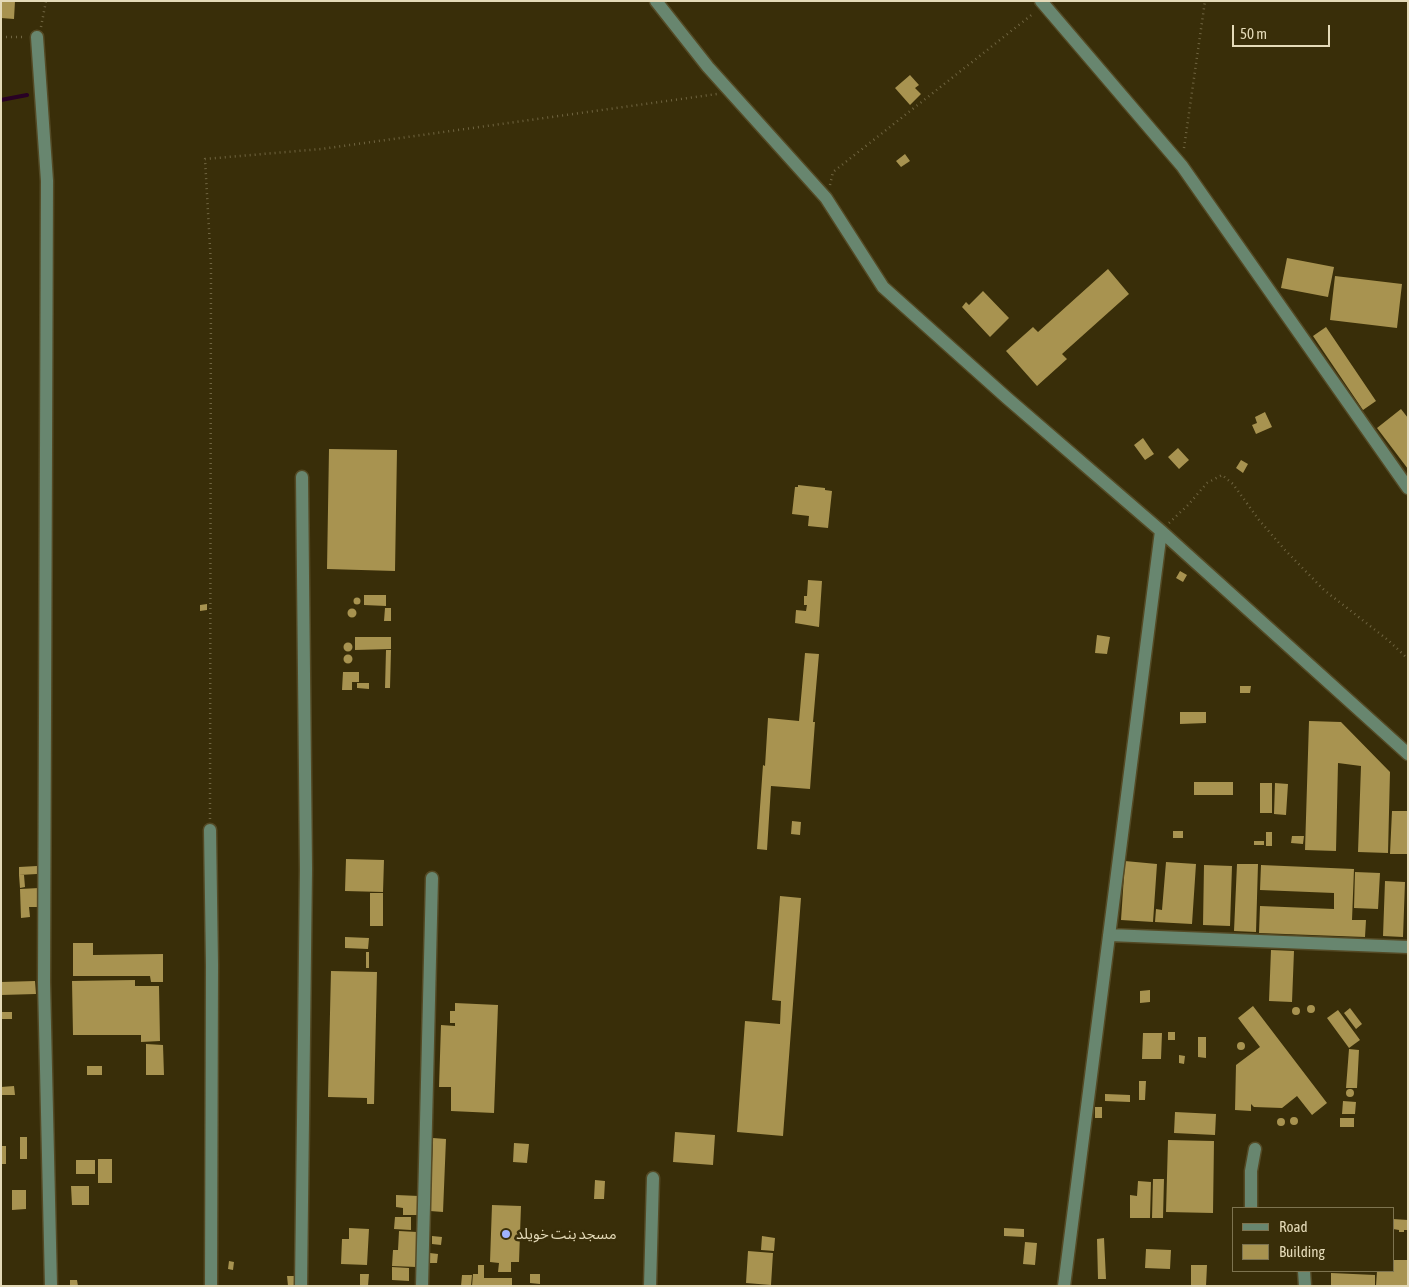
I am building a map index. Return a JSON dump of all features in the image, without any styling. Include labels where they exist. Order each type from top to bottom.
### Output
[{"type":"street","points":[[656,1],[708,67],[826,198],[883,287],[1007,398],[1161,531],[1408,754]]},
{"type":"street","points":[[1042,3],[1182,166],[1408,488]]},
{"type":"street","points":[[37,36],[47,181],[44,982],[51,1286]]},
{"type":"street","points":[[301,1286],[306,869],[302,477]]},
{"type":"street","points":[[1064,1286],[1161,531]]},
{"type":"street","points":[[210,830],[212,965],[211,1286]]},
{"type":"street","points":[[422,1286],[432,878]]},
{"type":"street","points":[[1109,935],[1408,947]]},
{"type":"street","points":[[1251,1207],[1251,1171],[1256,1149]]},
{"type":"street","points":[[650,1286],[653,1178]]},
{"type":"street","points":[[1304,1272],[1305,1286]]},
{"type":"path","points":[[1,37],[37,36],[43,21],[46,1]]},
{"type":"path","points":[[1182,166],[1205,1]]},
{"type":"path","points":[[826,198],[833,172],[1042,3]]},
{"type":"path","points":[[210,830],[212,265],[205,159],[321,149],[731,92]]},
{"type":"path","points":[[1161,531],[1188,505],[1207,483],[1222,475],[1233,484],[1258,520],[1324,590],[1408,658]]},
{"type":"building","points":[[1,1],[15,1],[14,19],[1,18]]},
{"type":"building","points":[[910,75],[919,85],[915,88],[921,94],[910,105],[895,88]]},
{"type":"building","points":[[905,154],[910,161],[901,167],[896,161]]},
{"type":"building","points":[[1287,258],[1334,267],[1328,297],[1281,288]]},
{"type":"building","points":[[1108,269],[1129,294],[1062,354],[1067,359],[1037,386],[1006,351],[1033,327],[1038,332]]},
{"type":"building","points":[[1335,276],[1402,284],[1397,328],[1330,320]]},
{"type":"building","points":[[983,291],[1009,318],[990,337],[962,307],[966,302],[969,305]]},
{"type":"building","points":[[1326,327],[1376,401],[1363,410],[1313,336]]},
{"type":"building","points":[[1401,409],[1408,418],[1408,469],[1377,428]]},
{"type":"building","points":[[1265,412],[1272,427],[1256,434],[1252,425],[1257,423],[1255,417]]},
{"type":"building","points":[[1143,438],[1154,454],[1145,460],[1134,445]]},
{"type":"building","points":[[1178,448],[1189,460],[1179,469],[1168,457]]},
{"type":"building","points":[[329,449],[397,450],[395,571],[327,569]]},
{"type":"building","points":[[1241,460],[1248,464],[1243,473],[1236,468]]},
{"type":"building","points":[[798,485],[825,488],[825,490],[832,491],[828,528],[808,526],[809,516],[792,514],[795,487],[798,487]]},
{"type":"building","points":[[1180,571],[1187,575],[1183,582],[1176,578]]},
{"type":"building","points":[[808,580],[822,581],[819,627],[795,623],[796,610],[806,611],[807,605],[804,605],[804,596],[807,596]]},
{"type":"building","points":[[364,595],[386,595],[386,606],[364,605]]},
{"type":"building","points":[[357,597],[361,601],[357,605],[353,601]]},
{"type":"building","points":[[207,604],[207,610],[200,611],[200,605]]},
{"type":"building","points":[[385,608],[391,608],[391,621],[384,621]]},
{"type":"building","points":[[352,609],[356,613],[352,617],[348,613]]},
{"type":"building","points":[[1097,635],[1110,637],[1107,654],[1095,653]]},
{"type":"building","points":[[355,637],[391,637],[391,649],[355,650]]},
{"type":"building","points":[[348,642],[353,647],[348,652],[343,647]]},
{"type":"building","points":[[386,650],[391,650],[390,688],[385,688]]},
{"type":"building","points":[[805,653],[819,654],[810,789],[771,786],[767,850],[757,849],[768,718],[799,721]]},
{"type":"building","points":[[348,654],[353,659],[348,664],[343,659]]},
{"type":"building","points":[[343,672],[359,672],[359,682],[352,682],[352,690],[342,690]]},
{"type":"building","points":[[357,683],[369,683],[369,689],[357,688]]},
{"type":"building","points":[[1240,686],[1251,686],[1250,693],[1240,693]]},
{"type":"building","points":[[1180,712],[1206,712],[1206,723],[1180,724]]},
{"type":"building","points":[[1309,721],[1341,722],[1390,772],[1388,853],[1358,852],[1361,766],[1338,763],[1336,851],[1305,850]]},
{"type":"building","points":[[1194,782],[1233,782],[1233,795],[1194,795]]},
{"type":"building","points":[[1260,783],[1272,783],[1272,813],[1260,813]]},
{"type":"building","points":[[1275,783],[1288,784],[1286,815],[1274,814]]},
{"type":"building","points":[[1392,811],[1408,811],[1408,854],[1390,854]]},
{"type":"building","points":[[792,821],[801,822],[800,835],[791,834]]},
{"type":"building","points":[[1173,831],[1183,831],[1183,838],[1173,838]]},
{"type":"building","points":[[1266,832],[1272,832],[1272,846],[1266,846]]},
{"type":"building","points":[[1292,836],[1304,836],[1303,844],[1291,843]]},
{"type":"building","points":[[1254,841],[1264,841],[1264,845],[1254,845]]},
{"type":"building","points":[[346,859],[384,860],[383,892],[345,891]]},
{"type":"building","points":[[1125,861],[1157,864],[1153,922],[1121,920]]},
{"type":"building","points":[[1166,862],[1196,864],[1192,924],[1155,922],[1156,909],[1162,910]]},
{"type":"building","points":[[1237,864],[1258,864],[1256,932],[1234,931]]},
{"type":"building","points":[[1204,865],[1232,866],[1230,926],[1203,925]]},
{"type":"building","points":[[1261,865],[1354,869],[1352,920],[1366,920],[1365,937],[1259,933],[1260,906],[1334,909],[1334,893],[1260,890]]},
{"type":"building","points":[[37,866],[37,874],[19,875],[19,867]]},
{"type":"building","points":[[1355,872],[1380,873],[1378,909],[1354,908]]},
{"type":"building","points":[[19,875],[24,875],[25,887],[20,888]]},
{"type":"building","points":[[1385,881],[1405,882],[1403,937],[1383,936]]},
{"type":"building","points":[[39,888],[40,907],[29,907],[30,917],[21,918],[20,889]]},
{"type":"building","points":[[370,893],[383,893],[383,926],[370,926]]},
{"type":"building","points":[[780,896],[801,898],[783,1136],[737,1132],[745,1021],[780,1024],[781,1001],[772,1000]]},
{"type":"building","points":[[345,937],[369,938],[368,949],[345,948]]},
{"type":"building","points":[[73,943],[93,943],[93,955],[163,954],[163,982],[151,982],[150,976],[73,976]]},
{"type":"building","points":[[1271,950],[1294,951],[1292,1002],[1269,1001]]},
{"type":"building","points":[[366,952],[369,952],[369,968],[366,968]]},
{"type":"building","points":[[331,971],[377,972],[374,1104],[367,1104],[367,1098],[328,1097]]},
{"type":"building","points":[[135,980],[135,986],[159,986],[160,1041],[141,1042],[141,1035],[73,1035],[72,981]]},
{"type":"building","points":[[35,981],[36,994],[1,995],[1,982]]},
{"type":"building","points":[[1150,990],[1150,1002],[1140,1003],[1140,991]]},
{"type":"building","points":[[455,1003],[498,1005],[494,1113],[451,1111],[451,1087],[439,1087],[441,1025],[455,1026],[455,1023],[450,1023],[450,1011],[455,1011]]},
{"type":"building","points":[[1311,1005],[1315,1009],[1311,1013],[1307,1009]]},
{"type":"building","points":[[1253,1006],[1327,1103],[1312,1115],[1297,1096],[1282,1108],[1254,1107],[1251,1104],[1251,1111],[1235,1110],[1236,1065],[1260,1047],[1238,1018]]},
{"type":"building","points":[[1296,1007],[1300,1011],[1296,1015],[1292,1011]]},
{"type":"building","points":[[1350,1008],[1362,1024],[1356,1029],[1344,1013]]},
{"type":"building","points":[[1338,1010],[1360,1040],[1349,1048],[1327,1018]]},
{"type":"building","points":[[1,1012],[12,1012],[12,1019],[1,1019]]},
{"type":"building","points":[[1168,1032],[1175,1032],[1175,1040],[1168,1040]]},
{"type":"building","points":[[1143,1033],[1162,1033],[1161,1059],[1142,1059]]},
{"type":"building","points":[[1198,1037],[1206,1037],[1206,1058],[1198,1057]]},
{"type":"building","points":[[1241,1042],[1245,1046],[1241,1050],[1237,1046]]},
{"type":"building","points":[[146,1044],[163,1045],[164,1075],[146,1075]]},
{"type":"building","points":[[1349,1049],[1359,1050],[1357,1088],[1346,1088]]},
{"type":"building","points":[[1179,1055],[1185,1056],[1184,1064],[1179,1063]]},
{"type":"building","points":[[87,1066],[102,1066],[102,1075],[87,1075]]},
{"type":"building","points":[[1139,1081],[1146,1081],[1145,1100],[1139,1100]]},
{"type":"building","points":[[14,1086],[15,1095],[1,1095],[1,1087]]},
{"type":"building","points":[[1350,1089],[1354,1093],[1350,1097],[1346,1093]]},
{"type":"building","points":[[1105,1094],[1130,1095],[1130,1102],[1105,1101]]},
{"type":"building","points":[[1343,1101],[1356,1102],[1355,1114],[1342,1114]]},
{"type":"building","points":[[1095,1107],[1102,1107],[1102,1118],[1095,1118]]},
{"type":"building","points":[[1175,1112],[1216,1114],[1215,1135],[1174,1133]]},
{"type":"building","points":[[1294,1117],[1298,1121],[1294,1125],[1290,1121]]},
{"type":"building","points":[[1281,1118],[1285,1122],[1281,1126],[1277,1122]]},
{"type":"building","points":[[1340,1118],[1354,1118],[1354,1127],[1340,1127]]},
{"type":"building","points":[[675,1132],[715,1135],[713,1165],[673,1162]]},
{"type":"building","points":[[20,1137],[27,1137],[27,1159],[20,1159]]},
{"type":"building","points":[[433,1138],[446,1139],[443,1212],[430,1211]]},
{"type":"building","points":[[1168,1140],[1214,1141],[1213,1213],[1166,1212]]},
{"type":"building","points":[[514,1143],[529,1144],[527,1163],[513,1162]]},
{"type":"building","points":[[1,1146],[6,1146],[6,1164],[1,1164]]},
{"type":"building","points":[[98,1159],[112,1159],[112,1183],[98,1183]]},
{"type":"building","points":[[76,1160],[95,1160],[95,1174],[76,1174]]},
{"type":"building","points":[[1153,1179],[1164,1179],[1163,1218],[1152,1218]]},
{"type":"building","points":[[595,1180],[605,1181],[604,1199],[594,1199]]},
{"type":"building","points":[[1138,1181],[1151,1182],[1150,1218],[1130,1218],[1130,1195],[1137,1196]]},
{"type":"building","points":[[71,1186],[89,1186],[89,1205],[72,1205]]},
{"type":"building","points":[[12,1190],[26,1190],[26,1209],[12,1210]]},
{"type":"building","points":[[396,1195],[419,1196],[418,1215],[403,1215],[403,1208],[396,1207]]},
{"type":"building","name":"مسجد بنت خويلد","points":[[492,1205],[521,1206],[519,1262],[511,1262],[511,1272],[498,1272],[499,1263],[490,1262]]},
{"type":"building","points":[[395,1217],[411,1217],[411,1230],[394,1229]]},
{"type":"building","points":[[1394,1219],[1408,1220],[1408,1230],[1399,1232],[1399,1230],[1394,1229]]},
{"type":"building","points":[[349,1228],[369,1229],[367,1265],[341,1264],[342,1239],[349,1239]]},
{"type":"building","points":[[1004,1228],[1024,1229],[1024,1237],[1004,1236]]},
{"type":"building","points":[[399,1231],[417,1232],[416,1267],[392,1266],[393,1250],[398,1250]]},
{"type":"building","points":[[432,1236],[442,1237],[441,1245],[432,1244]]},
{"type":"building","points":[[762,1236],[775,1238],[774,1251],[761,1250]]},
{"type":"building","points":[[1104,1238],[1106,1279],[1098,1279],[1097,1239]]},
{"type":"building","points":[[1025,1242],[1037,1243],[1035,1265],[1023,1264]]},
{"type":"building","points":[[1146,1249],[1171,1250],[1170,1269],[1145,1268]]},
{"type":"building","points":[[748,1251],[773,1253],[771,1285],[746,1283]]},
{"type":"building","points":[[430,1253],[438,1254],[437,1263],[429,1263]]},
{"type":"building","points":[[1394,1260],[1408,1260],[1408,1286],[1376,1286],[1377,1272],[1394,1272]]},
{"type":"building","points":[[229,1261],[234,1262],[233,1270],[228,1269]]},
{"type":"building","points":[[478,1265],[484,1265],[484,1286],[472,1286],[473,1274],[478,1274]]},
{"type":"building","points":[[1191,1265],[1207,1265],[1206,1286],[1191,1286]]},
{"type":"building","points":[[392,1267],[409,1268],[409,1281],[392,1280]]},
{"type":"building","points":[[1331,1273],[1375,1275],[1375,1286],[1331,1286]]},
{"type":"building","points":[[360,1274],[369,1274],[368,1286],[360,1286]]},
{"type":"building","points":[[530,1274],[540,1274],[540,1284],[530,1283]]},
{"type":"building","points":[[462,1275],[472,1275],[471,1286],[461,1286]]},
{"type":"building","points":[[287,1276],[295,1276],[296,1286],[288,1286]]},
{"type":"building","points":[[484,1278],[512,1278],[512,1286],[484,1286]]},
{"type":"building","points":[[70,1280],[77,1280],[78,1286],[70,1286]]},
{"type":"waterway","points":[[1,100],[27,95]]},
{"type":"place","name":"مسجد بنت خويلد","points":[[506,1234]]}]
